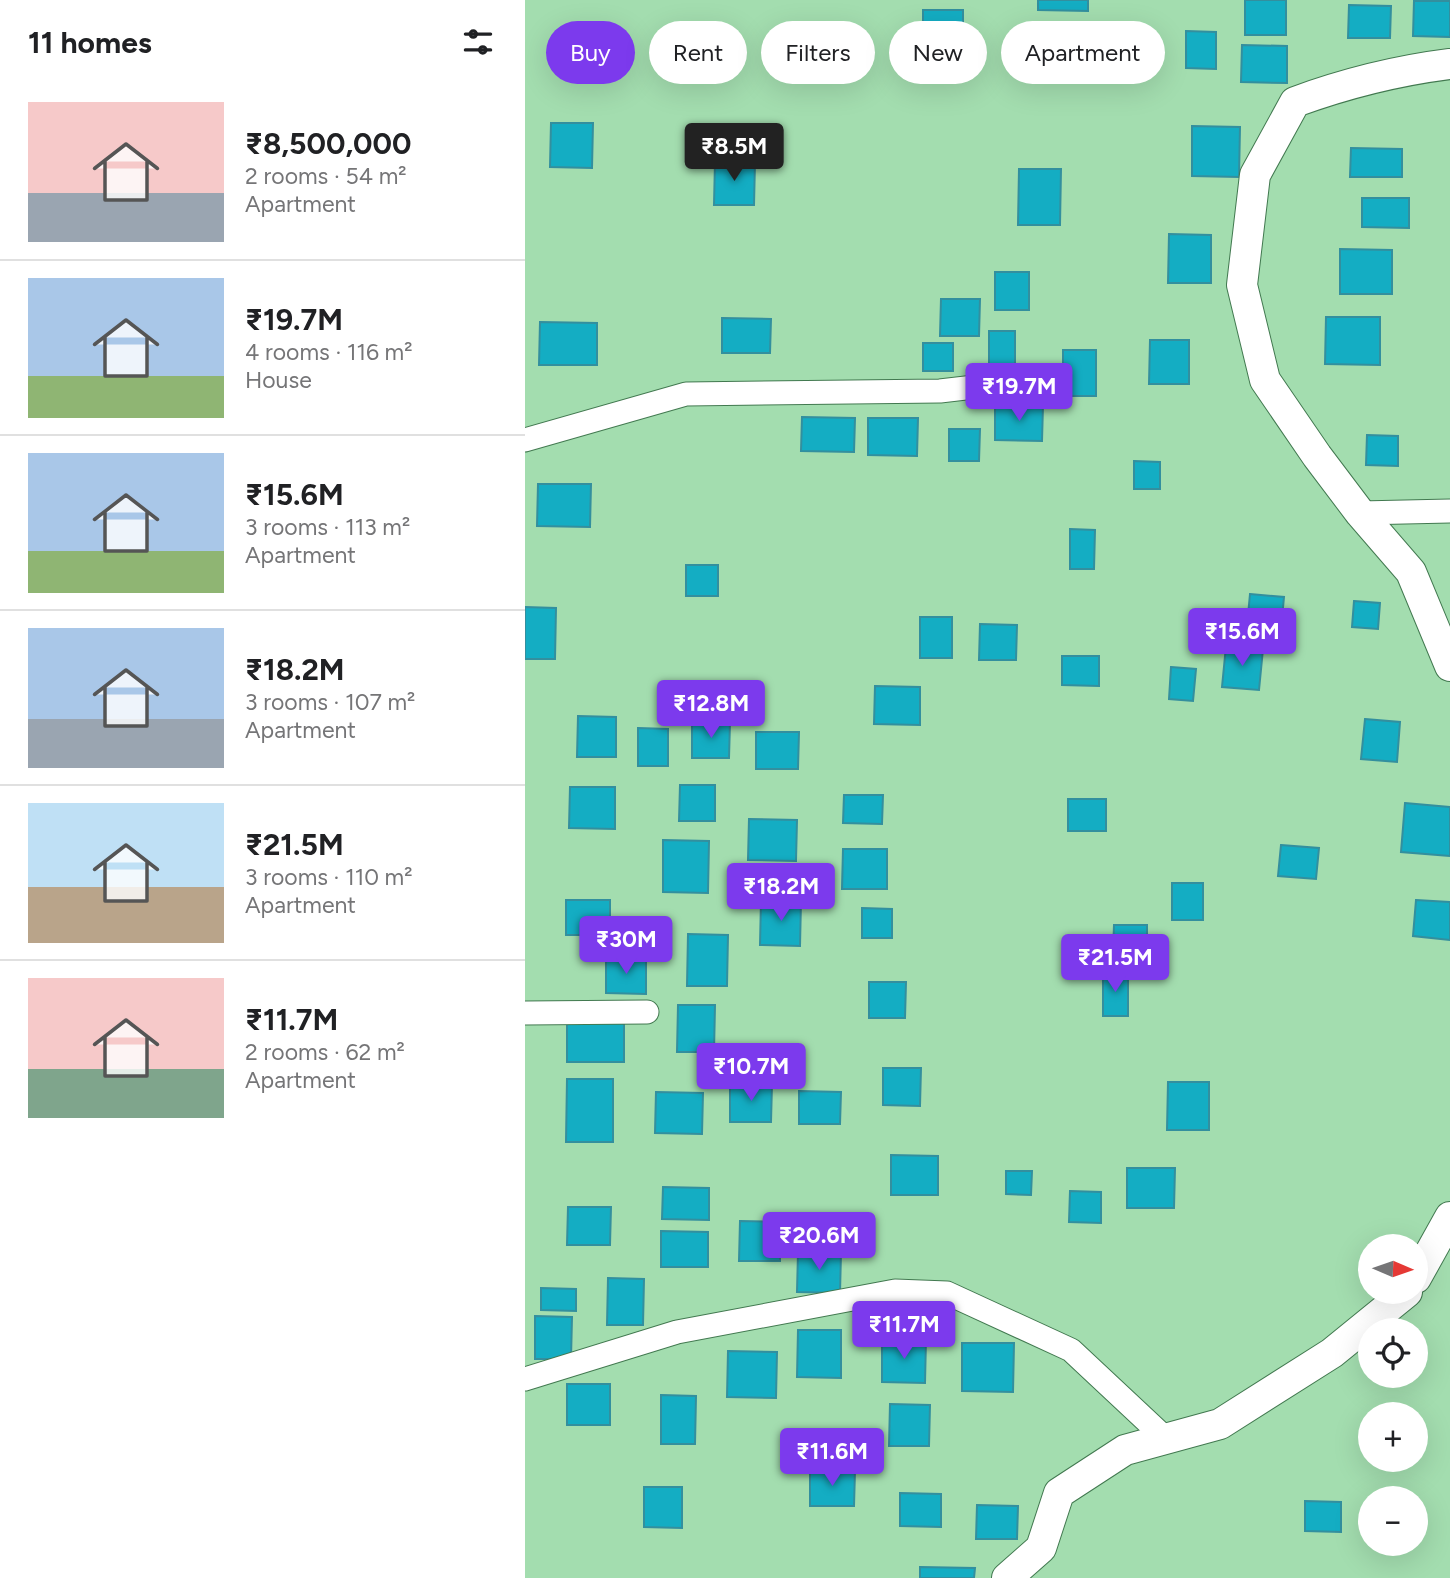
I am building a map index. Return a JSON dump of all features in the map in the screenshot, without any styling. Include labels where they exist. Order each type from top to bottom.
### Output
[{"type":"street","points":[[1450,64],[1347,83],[1295,102],[1255,175],[1242,285],[1265,380],[1360,513],[1411,572],[1450,666]]},
{"type":"street","points":[[525,440],[686,394],[940,391],[1034,380]]},
{"type":"street","points":[[1360,513],[1450,511]]},
{"type":"street","points":[[525,1013],[647,1012]]},
{"type":"street","points":[[1428,1256],[1450,1217]]},
{"type":"street","points":[[525,1379],[677,1332],[895,1292],[947,1293],[1071,1350],[1165,1438]]},
{"type":"street","points":[[1007,1578],[1041,1548],[1059,1493],[1125,1450],[1220,1424],[1332,1353],[1392,1304]]},
{"type":"building","points":[[1038,0],[1088,0],[1088,11],[1038,10]]},
{"type":"building","points":[[1245,0],[1286,0],[1286,35],[1245,35]]},
{"type":"building","points":[[1414,1],[1450,1],[1450,37],[1413,36]]},
{"type":"building","points":[[1349,5],[1391,6],[1390,38],[1348,38]]},
{"type":"building","points":[[923,10],[963,10],[963,21],[923,21]]},
{"type":"building","points":[[1186,31],[1216,32],[1216,69],[1186,68]]},
{"type":"building","points":[[1242,45],[1287,46],[1287,83],[1241,82]]},
{"type":"building","points":[[551,123],[593,123],[592,168],[550,167]]},
{"type":"building","points":[[1192,126],[1240,127],[1239,177],[1192,176]]},
{"type":"building","points":[[1351,148],[1402,149],[1402,177],[1350,177]]},
{"type":"building","points":[[715,161],[755,162],[754,205],[714,205]]},
{"type":"building","points":[[1019,169],[1061,169],[1060,225],[1018,225]]},
{"type":"building","points":[[1362,198],[1409,198],[1409,228],[1362,227]]},
{"type":"building","points":[[1169,234],[1211,235],[1211,283],[1168,283]]},
{"type":"building","points":[[1340,249],[1392,250],[1392,294],[1340,294]]},
{"type":"building","points":[[995,272],[1029,272],[1029,310],[995,310]]},
{"type":"building","points":[[941,299],[980,299],[979,336],[940,336]]},
{"type":"building","points":[[1326,317],[1380,317],[1380,365],[1325,364]]},
{"type":"building","points":[[722,318],[771,319],[770,353],[722,353]]},
{"type":"building","points":[[540,322],[597,323],[597,365],[539,365]]},
{"type":"building","points":[[989,331],[1015,331],[1015,369],[989,369]]},
{"type":"building","points":[[1150,340],[1189,340],[1189,384],[1149,384]]},
{"type":"building","points":[[923,343],[953,343],[953,371],[923,371]]},
{"type":"building","points":[[1063,350],[1096,350],[1096,396],[1063,396]]},
{"type":"building","points":[[995,405],[1043,405],[1042,441],[995,440]]},
{"type":"building","points":[[802,417],[855,418],[854,452],[801,451]]},
{"type":"building","points":[[868,418],[918,418],[917,456],[868,455]]},
{"type":"building","points":[[949,429],[980,429],[979,461],[949,461]]},
{"type":"building","points":[[1367,435],[1398,436],[1398,466],[1366,465]]},
{"type":"building","points":[[1134,461],[1160,462],[1160,489],[1134,489]]},
{"type":"building","points":[[538,484],[591,484],[590,527],[537,526]]},
{"type":"building","points":[[1070,529],[1095,530],[1094,569],[1070,569]]},
{"type":"building","points":[[686,565],[718,565],[718,596],[686,596]]},
{"type":"building","points":[[1250,594],[1284,597],[1281,629],[1247,626]]},
{"type":"building","points":[[1354,601],[1380,603],[1378,629],[1352,627]]},
{"type":"building","points":[[525,607],[556,608],[555,659],[525,659]]},
{"type":"building","points":[[920,617],[952,617],[952,658],[920,658]]},
{"type":"building","points":[[980,624],[1017,625],[1016,660],[979,660]]},
{"type":"building","points":[[1226,646],[1263,649],[1259,690],[1222,687]]},
{"type":"building","points":[[1062,656],[1099,656],[1099,686],[1062,685]]},
{"type":"building","points":[[1171,667],[1196,669],[1193,701],[1169,699]]},
{"type":"building","points":[[875,686],[920,687],[920,725],[874,724]]},
{"type":"building","points":[[578,716],[616,717],[616,757],[577,757]]},
{"type":"building","points":[[1365,719],[1400,722],[1397,762],[1361,759]]},
{"type":"building","points":[[692,721],[730,722],[729,758],[692,758]]},
{"type":"building","points":[[638,728],[668,729],[668,766],[638,766]]},
{"type":"building","points":[[756,732],[799,732],[798,769],[756,769]]},
{"type":"building","points":[[680,785],[715,785],[715,821],[679,821]]},
{"type":"building","points":[[570,787],[615,787],[615,829],[569,828]]},
{"type":"building","points":[[844,795],[883,795],[882,824],[843,823]]},
{"type":"building","points":[[1068,799],[1106,799],[1106,831],[1068,831]]},
{"type":"building","points":[[1405,803],[1450,807],[1450,856],[1401,852]]},
{"type":"building","points":[[749,819],[797,820],[796,861],[748,860]]},
{"type":"building","points":[[663,840],[709,841],[708,893],[663,892]]},
{"type":"building","points":[[1281,845],[1319,848],[1316,879],[1278,876]]},
{"type":"building","points":[[843,849],[887,849],[887,889],[842,889]]},
{"type":"building","points":[[1172,883],[1203,883],[1203,920],[1172,920]]},
{"type":"building","points":[[566,900],[610,900],[610,935],[566,935]]},
{"type":"building","points":[[761,900],[801,901],[800,946],[760,945]]},
{"type":"building","points":[[1416,900],[1450,902],[1450,940],[1413,936]]},
{"type":"building","points":[[862,908],[892,909],[892,938],[862,938]]},
{"type":"building","points":[[1114,925],[1147,925],[1147,953],[1113,953]]},
{"type":"building","points":[[688,934],[728,935],[727,986],[687,986]]},
{"type":"building","points":[[606,959],[646,959],[646,994],[606,993]]},
{"type":"building","points":[[1103,973],[1128,973],[1128,1016],[1103,1016]]},
{"type":"building","points":[[869,982],[906,982],[905,1018],[869,1018]]},
{"type":"building","points":[[678,1005],[715,1005],[714,1052],[677,1052]]},
{"type":"building","points":[[567,1022],[624,1023],[624,1062],[567,1062]]},
{"type":"building","points":[[883,1068],[921,1068],[920,1106],[883,1105]]},
{"type":"building","points":[[567,1079],[613,1079],[613,1142],[566,1142]]},
{"type":"building","points":[[1168,1082],[1209,1082],[1209,1130],[1167,1130]]},
{"type":"building","points":[[730,1084],[772,1084],[771,1122],[730,1122]]},
{"type":"building","points":[[799,1091],[841,1092],[840,1124],[799,1124]]},
{"type":"building","points":[[656,1092],[703,1093],[702,1134],[655,1133]]},
{"type":"building","points":[[891,1155],[938,1156],[938,1195],[891,1195]]},
{"type":"building","points":[[1127,1168],[1175,1168],[1174,1208],[1127,1208]]},
{"type":"building","points":[[1006,1171],[1032,1171],[1031,1195],[1006,1194]]},
{"type":"building","points":[[663,1187],[709,1188],[709,1220],[662,1219]]},
{"type":"building","points":[[1070,1191],[1101,1192],[1101,1223],[1069,1222]]},
{"type":"building","points":[[568,1207],[611,1207],[610,1245],[567,1245]]},
{"type":"building","points":[[740,1221],[780,1222],[780,1261],[739,1261]]},
{"type":"building","points":[[661,1231],[708,1232],[708,1267],[661,1267]]},
{"type":"building","points":[[798,1252],[841,1253],[840,1293],[797,1292]]},
{"type":"building","points":[[608,1278],[644,1279],[643,1325],[607,1325]]},
{"type":"building","points":[[541,1288],[576,1289],[576,1311],[541,1310]]},
{"type":"building","points":[[535,1316],[572,1317],[571,1359],[535,1359]]},
{"type":"building","points":[[798,1330],[841,1330],[841,1378],[797,1377]]},
{"type":"building","points":[[882,1339],[926,1339],[925,1383],[882,1382]]},
{"type":"building","points":[[962,1343],[1014,1343],[1013,1392],[962,1391]]},
{"type":"building","points":[[728,1351],[777,1352],[776,1398],[727,1397]]},
{"type":"building","points":[[567,1384],[610,1384],[610,1425],[567,1425]]},
{"type":"building","points":[[661,1395],[696,1396],[695,1444],[661,1444]]},
{"type":"building","points":[[890,1404],[930,1405],[929,1446],[889,1446]]},
{"type":"building","points":[[810,1470],[855,1471],[854,1506],[810,1506]]},
{"type":"building","points":[[644,1487],[682,1487],[682,1528],[644,1527]]},
{"type":"building","points":[[900,1493],[941,1494],[941,1527],[900,1526]]},
{"type":"building","points":[[1305,1501],[1341,1502],[1341,1532],[1305,1531]]},
{"type":"building","points":[[977,1505],[1018,1506],[1017,1539],[976,1539]]},
{"type":"building","points":[[920,1567],[975,1568],[974,1578],[920,1578]]}]
